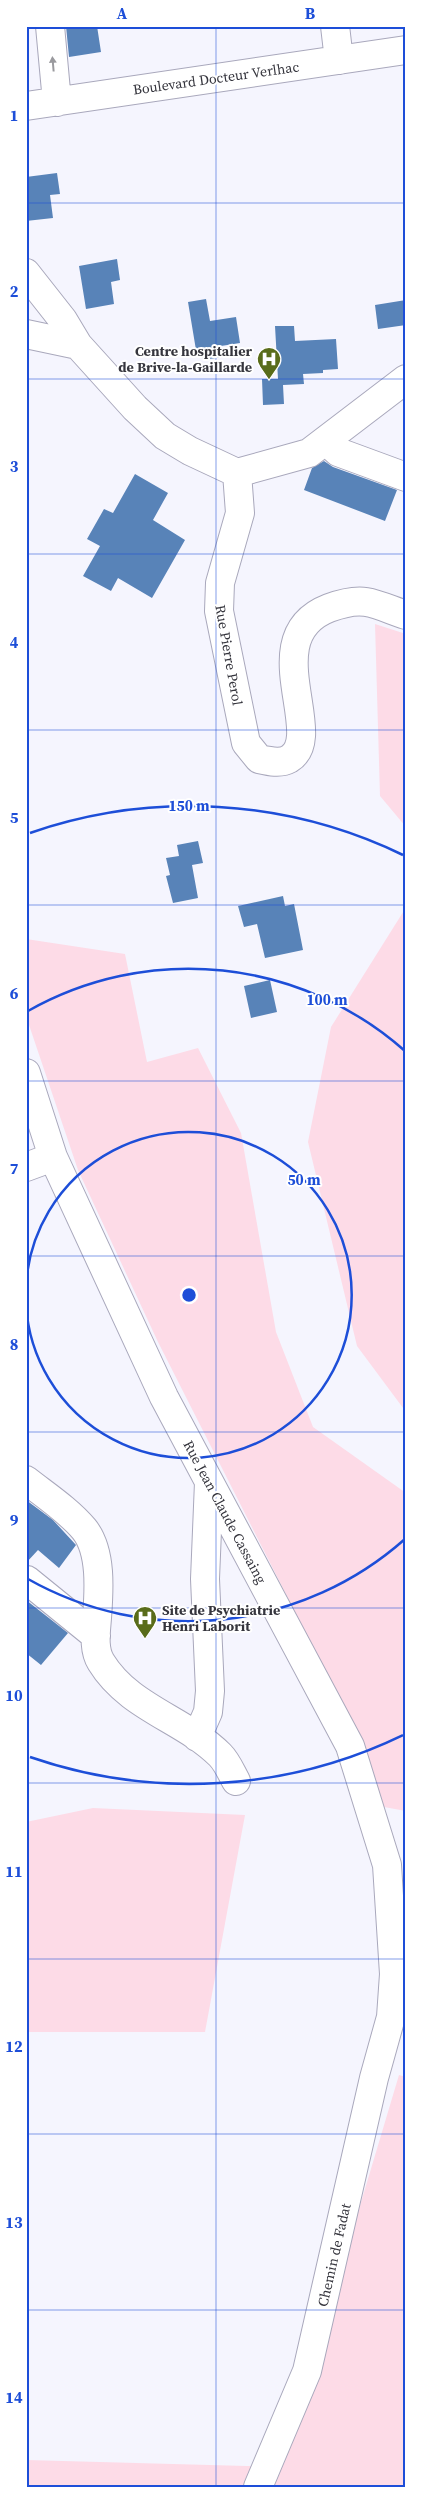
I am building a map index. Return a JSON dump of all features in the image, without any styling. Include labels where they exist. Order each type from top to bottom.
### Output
[{"type":"street","points":[[50,26],[57,102]]},
{"type":"street","points":[[335,26],[339,60]]},
{"type":"street","name":"Boulevard Docteur Verlhac","points":[[26,106],[406,50]]},
{"type":"street","points":[[26,273],[64,320],[78,345],[135,408],[165,436],[190,451],[237,473],[310,452],[406,379]]},
{"type":"street","points":[[26,334],[78,345]]},
{"type":"street","points":[[326,441],[338,452],[406,477]]},
{"type":"street","name":"Rue Pierre Perol","points":[[237,473],[240,514],[220,583],[219,611],[246,743],[259,759],[275,762],[289,759],[299,746],[300,721],[293,662],[296,640],[305,624],[318,612],[342,603],[365,602],[406,615]]},
{"type":"street","name":"Rue Jean Claude Cassaing","points":[[26,1073],[53,1157],[164,1397],[350,1746],[387,1865],[398,2018]]},
{"type":"street","points":[[26,1167],[53,1157]]},
{"type":"street","points":[[26,1480],[76,1520],[91,1541],[98,1572],[96,1651],[100,1661],[126,1690],[145,1706],[197,1737],[220,1755],[236,1781]]},
{"type":"street","points":[[197,1737],[208,1712],[210,1691],[205,1579],[209,1480]]},
{"type":"street","points":[[27,1580],[96,1636]]},
{"type":"street","name":"Chemin de Fadat","points":[[258,2487],[307,2371],[374,2078],[398,2018]]},
{"type":"shaded area","points":[[375,624],[406,634],[406,827],[380,796]]},
{"type":"shaded area","points":[[405,909],[406,1412],[357,1346],[308,1142],[331,1027]]},
{"type":"shaded area","points":[[26,939],[125,954],[147,1062],[198,1048],[241,1133],[276,1332],[313,1427],[406,1493],[406,1811],[384,1807],[366,1752],[158,1342],[78,1170],[26,1016]]},
{"type":"shaded area","points":[[93,1808],[245,1815],[205,2032],[26,2032],[26,1822]]},
{"type":"shaded area","points":[[399,2075],[406,2077],[406,2487],[26,2487],[26,2460],[282,2467]]},
{"type":"building","points":[[66,26],[97,26],[101,52],[69,57]]},
{"type":"building","points":[[57,173],[60,194],[50,195],[53,218],[26,221],[26,177]]},
{"type":"building","points":[[117,259],[120,280],[111,282],[114,304],[86,309],[79,266]]},
{"type":"building","points":[[206,299],[210,321],[236,317],[240,343],[221,346],[222,357],[203,360],[201,349],[196,350],[188,302]]},
{"type":"building","points":[[406,300],[406,325],[378,329],[375,305]]},
{"type":"building","points":[[275,326],[294,326],[295,341],[336,339],[338,369],[323,370],[323,373],[303,374],[304,384],[283,385],[284,404],[263,405],[262,379],[278,379]]},
{"type":"building","points":[[324,461],[333,467],[397,490],[385,521],[304,490],[312,468]]},
{"type":"building","points":[[135,474],[168,493],[153,520],[185,540],[152,598],[118,578],[111,591],[83,576],[100,546],[87,539],[104,509],[113,513]]},
{"type":"building","points":[[198,841],[203,863],[192,865],[198,898],[173,903],[166,876],[170,875],[166,858],[179,856],[177,845]]},
{"type":"building","points":[[283,896],[285,906],[294,904],[303,950],[265,958],[257,924],[244,927],[238,906]]},
{"type":"building","points":[[270,980],[277,1012],[251,1018],[244,986]]},
{"type":"building","points":[[26,1500],[53,1520],[76,1545],[59,1568],[38,1550],[26,1563]]},
{"type":"building","points":[[26,1600],[68,1633],[41,1665],[26,1653]]},
{"type":"place","name":"Centre hospitalier de Brive-la-Gaillarde","points":[[269,380]]},
{"type":"place","name":"Site de Psychiatrie Henri Laborit","points":[[145,1639]]}]
